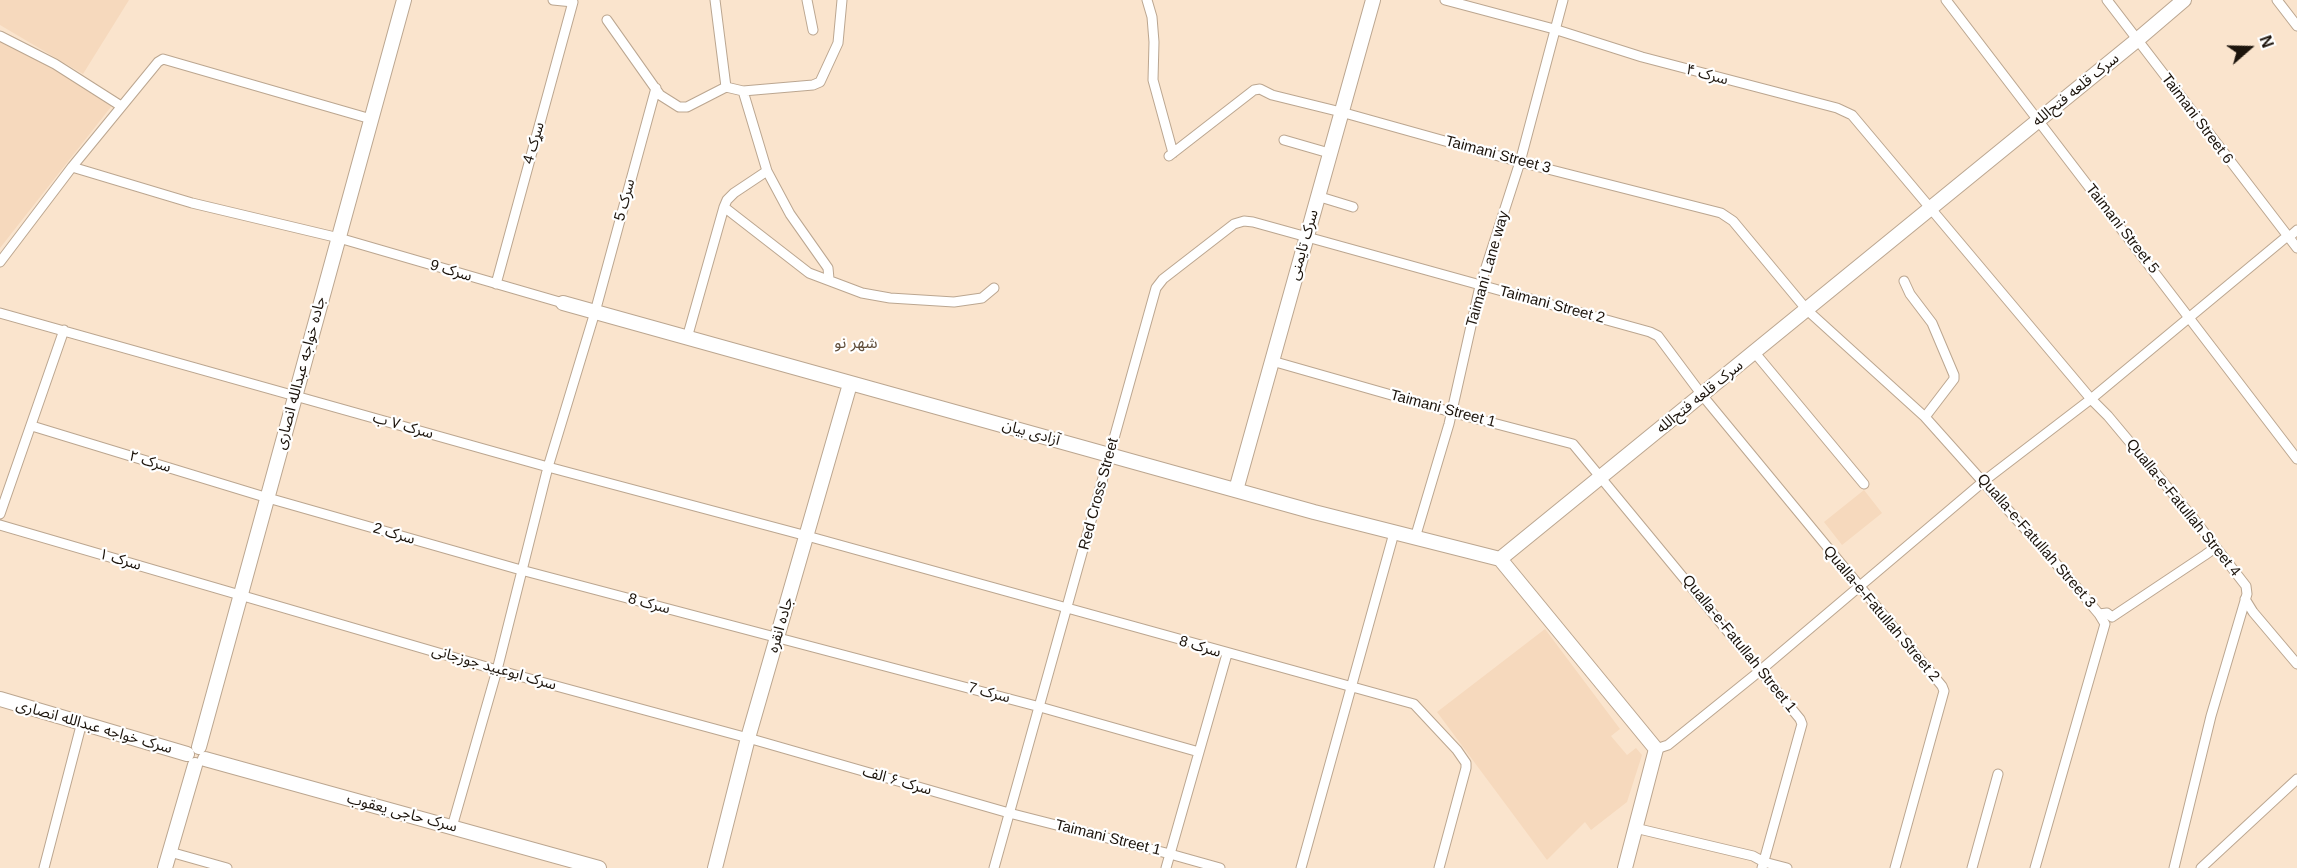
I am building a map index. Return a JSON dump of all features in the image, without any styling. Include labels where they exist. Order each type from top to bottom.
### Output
[{"type":"main road","name":"جاده خواجه عبدالله انصاری","points":[[165,868],[404,0]]},
{"type":"main road","name":"سرک تایمنی","points":[[1236,490],[1373,0]]},
{"type":"main road","name":"سرک قلعه فتح‌الله","points":[[1500,559],[1755,353],[2184,0]]},
{"type":"main road","name":"آزادی بیان","points":[[563,303],[1236,490],[1500,559]]},
{"type":"main road","name":"جاده انقره","points":[[715,868],[748,738],[850,384]]},
{"type":"main road","points":[[1500,559],[1656,749],[1625,868]]},
{"type":"main road","name":"سرک خواجه عبدالله انصاری","points":[[0,699],[197,756]]},
{"type":"main road","name":"سرک حاجی یعقوب","points":[[197,756],[599,868]]},
{"type":"street","name":"سړک 4","points":[[496,284],[573,2],[554,0]]},
{"type":"street","points":[[715,0],[726,87]]},
{"type":"street","points":[[807,0],[813,30]]},
{"type":"street","points":[[607,20],[664,98],[684,107],[726,87],[743,92],[813,85],[820,82],[838,43],[842,0]]},
{"type":"street","name":"Taimani Street 3","points":[[1147,0],[1153,34],[1153,80],[1171,154],[1257,89],[1520,162],[1721,213],[1733,221],[1807,310]]},
{"type":"street","name":"سرک ۴","points":[[1445,0],[1554,29],[1642,57],[1844,111],[1852,115],[1932,208]]},
{"type":"street","name":"Taimani Lane way","points":[[1414,538],[1451,412],[1480,286],[1520,162],[1563,0]]},
{"type":"street","name":"Taimani Street 5","points":[[1947,0],[2297,459]]},
{"type":"street","name":"Taimani Street 6","points":[[2107,0],[2297,248]]},
{"type":"street","points":[[2277,0],[2297,26]]},
{"type":"street","points":[[0,36],[55,64],[121,106]]},
{"type":"street","points":[[0,262],[72,167],[163,58],[371,119]]},
{"type":"street","name":"سرک 5","points":[[452,827],[497,670],[548,467],[595,312],[656,88]]},
{"type":"street","points":[[743,92],[766,171],[790,214],[828,268],[829,279]]},
{"type":"street","points":[[1284,140],[1329,153]]},
{"type":"street","name":"سرک 9","points":[[72,167],[192,203],[339,238],[563,303]]},
{"type":"street","points":[[687,338],[727,200],[766,171]]},
{"type":"street","points":[[1317,196],[1353,207]]},
{"type":"street","points":[[724,207],[809,273],[862,293],[890,298],[954,302],[981,298],[994,288]]},
{"type":"street","name":"Qualla-e-Fatullah Street 4","points":[[1932,208],[2212,543],[2246,586],[2245,599],[2253,612],[2297,664]]},
{"type":"street","name":"Red Cross Street","points":[[994,868],[1156,288],[1163,279],[1234,224],[1244,221],[1306,237]]},
{"type":"street","points":[[1656,749],[1668,745],[1761,670],[1984,481],[2091,399],[2284,238],[2288,238],[2297,230]]},
{"type":"street","name":"Taimani Street 2","points":[[1306,237],[1650,332],[1658,336],[1702,395]]},
{"type":"street","points":[[1904,281],[1910,294],[1932,323],[1954,375],[1954,379],[1925,417]]},
{"type":"street","name":"Qualla-e-Fatullah Street 3","points":[[1807,310],[1925,417],[1984,481],[2099,614],[2105,624],[2035,868]]},
{"type":"street","name":"سرک ۷ ب","points":[[0,313],[548,467],[807,536]]},
{"type":"street","points":[[0,514],[64,330]]},
{"type":"street","points":[[1755,353],[1864,484]]},
{"type":"street","name":"Taimani Street 1","points":[[1272,361],[1451,412],[1568,442],[1573,444],[1602,478]]},
{"type":"street","name":"Qualla-e-Fatullah Street 2","points":[[1702,395],[1944,691],[1895,868]]},
{"type":"street","name":"سرک ۲","points":[[32,426],[267,498]]},
{"type":"street","name":"Qualla-e-Fatullah Street 1","points":[[1602,478],[1800,719],[1802,724],[1763,865]]},
{"type":"street","name":"سرک 2","points":[[267,498],[521,570]]},
{"type":"street","name":"سرک ۱","points":[[0,525],[241,595]]},
{"type":"street","points":[[1301,868],[1394,533]]},
{"type":"street","name":"سرک 8","points":[[807,536],[1414,704],[1464,758],[1466,768],[1439,868]]},
{"type":"street","points":[[2099,614],[2107,613],[2112,617],[2212,550],[2212,543]]},
{"type":"street","name":"سرک 8","points":[[521,570],[778,639]]},
{"type":"street","name":"سرک ابوعبید جوزجانی","points":[[241,595],[497,670],[748,738]]},
{"type":"street","points":[[2175,868],[2211,716],[2245,599]]},
{"type":"street","name":"سرک 7","points":[[778,639],[1040,707],[1199,752]]},
{"type":"street","points":[[1166,868],[1227,654]]},
{"type":"street","points":[[44,868],[82,722]]},
{"type":"street","name":"سرک ۶ الف","points":[[748,738],[1047,822]]},
{"type":"street","points":[[1972,868],[1998,774]]},
{"type":"street","points":[[2205,866],[2297,779]]},
{"type":"street","name":"Taimani Street 1","points":[[1047,822],[1220,868]]},
{"type":"street","points":[[1635,828],[1753,856],[1763,865],[1787,868]]},
{"type":"street","points":[[170,852],[227,868]]},
{"type":"shaded area","points":[[0,0],[129,0],[83,74],[0,25]]},
{"type":"shaded area","points":[[0,38],[114,103],[0,248]]},
{"type":"shaded area","points":[[1864,490],[1882,513],[1842,545],[1824,522]]},
{"type":"shaded area","points":[[1545,629],[1620,729],[1611,736],[1627,755],[1636,748],[1642,755],[1627,802],[1591,830],[1585,822],[1547,860],[1437,712]]},
{"type":"district","name":"شهر نو","points":[[856,344]]}]
